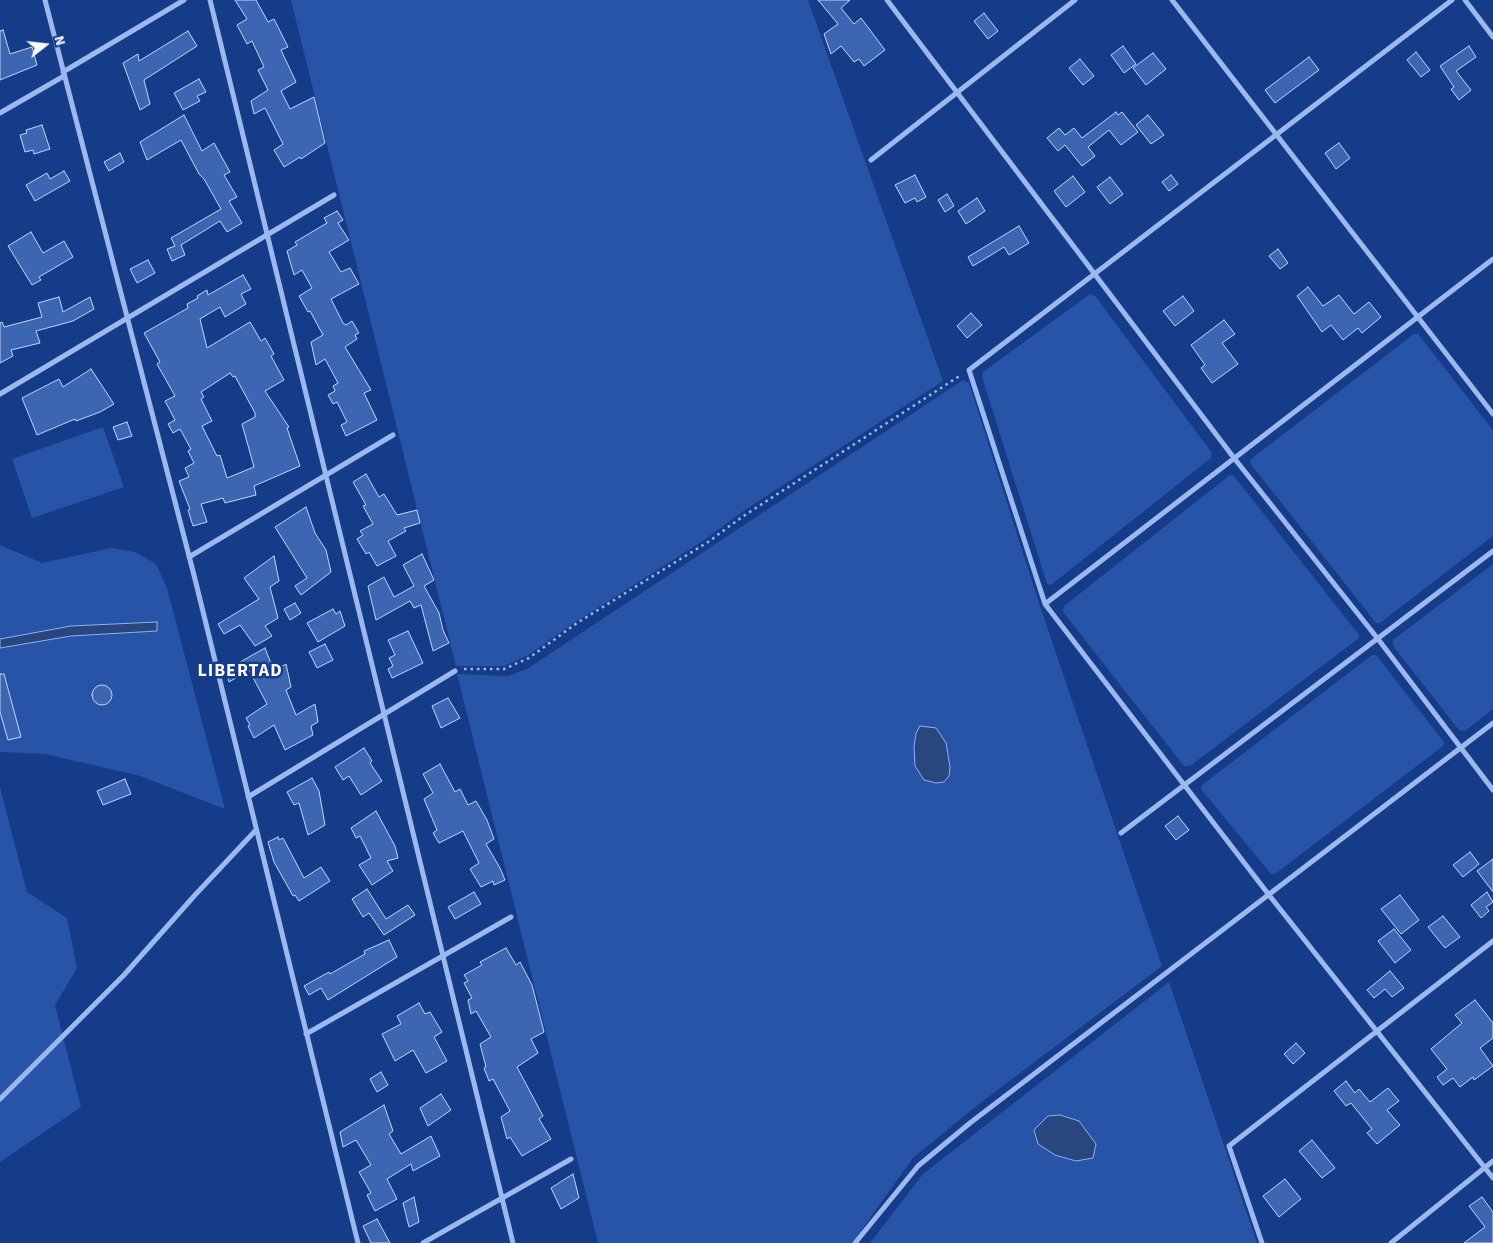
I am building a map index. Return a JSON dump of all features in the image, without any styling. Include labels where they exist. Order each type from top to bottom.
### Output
[{"type":"street","points":[[45,0],[189,557],[358,1243]]},
{"type":"street","points":[[0,113],[184,0]]},
{"type":"street","points":[[210,0],[513,1243]]},
{"type":"street","points":[[887,0],[1234,458],[1378,639],[1493,790]]},
{"type":"street","points":[[871,160],[1075,0]]},
{"type":"street","points":[[1172,0],[1493,414]]},
{"type":"street","points":[[1452,0],[968,370],[1045,604],[1269,895],[1493,1178]]},
{"type":"street","points":[[1464,0],[1493,37]]},
{"type":"street","points":[[0,394],[334,195]]},
{"type":"street","points":[[1045,604],[1493,259]]},
{"type":"street","points":[[189,557],[393,435]]},
{"type":"street","points":[[1121,833],[1493,551]]},
{"type":"street","points":[[248,797],[455,671]]},
{"type":"street","points":[[855,1243],[918,1166],[938,1149],[1493,723]]},
{"type":"street","points":[[0,1098],[124,975],[195,894],[256,830]]},
{"type":"street","points":[[306,1034],[511,917]]},
{"type":"street","points":[[1262,1243],[1229,1146],[1493,941]]},
{"type":"street","points":[[423,1243],[571,1159]]},
{"type":"street","points":[[1391,1243],[1493,1161]]},
{"type":"path","points":[[455,671],[473,668],[504,668],[529,658],[577,623],[708,542],[742,517],[968,370]]},
{"type":"shaded area","points":[[291,0],[808,0],[943,381],[742,512],[706,539],[574,623],[527,656],[504,666],[456,666]]},
{"type":"shaded area","points":[[1090,294],[1095,296],[1212,453],[1211,458],[1051,585],[1047,584],[982,377],[983,372]]},
{"type":"shaded area","points":[[1414,334],[1418,334],[1493,430],[1493,536],[1380,623],[1376,623],[1250,463],[1251,459]]},
{"type":"shaded area","points":[[963,380],[969,383],[1040,606],[1162,966],[979,1104],[913,1158],[852,1243],[598,1243],[457,674],[508,676],[527,669]]},
{"type":"shaded area","points":[[103,427],[124,487],[32,518],[12,459]]},
{"type":"shaded area","points":[[1230,475],[1234,476],[1359,635],[1359,638],[1190,766],[1184,766],[1063,612],[1064,606]]},
{"type":"shaded area","points":[[0,545],[42,563],[111,548],[135,552],[156,564],[167,588],[225,809],[140,776],[45,754],[0,752]]},
{"type":"shaded area","points":[[1493,564],[1493,709],[1465,731],[1459,730],[1393,646],[1393,640]]},
{"type":"shaded area","points":[[157,622],[157,631],[71,636],[0,648],[0,639],[71,626]]},
{"type":"shaded area","points":[[1372,655],[1376,655],[1444,742],[1443,746],[1275,874],[1271,874],[1201,789],[1202,785]]},
{"type":"shaded area","points":[[920,726],[936,728],[946,743],[950,767],[949,776],[944,782],[936,783],[924,780],[915,766],[914,747],[916,733]]},
{"type":"shaded area","points":[[0,787],[27,892],[67,918],[77,968],[55,1005],[81,1107],[0,1162]]},
{"type":"shaded area","points":[[1169,982],[1257,1243],[870,1243],[923,1174]]},
{"type":"shaded area","points":[[1060,1115],[1079,1121],[1096,1144],[1093,1158],[1076,1161],[1055,1155],[1038,1144],[1034,1130],[1048,1116]]},
{"type":"building","points":[[235,0],[256,0],[268,22],[274,19],[288,47],[281,50],[296,82],[281,91],[290,109],[314,97],[325,143],[301,159],[300,157],[284,167],[274,150],[283,144],[265,108],[254,114],[251,101],[268,90],[258,70],[264,67],[252,41],[247,44],[237,25],[247,19]]},
{"type":"building","points":[[818,0],[850,0],[841,8],[854,24],[861,18],[885,50],[864,66],[859,59],[854,62],[841,46],[831,54],[824,34],[838,24]]},
{"type":"building","points":[[984,13],[998,31],[988,39],[974,21]]},
{"type":"building","points":[[3,30],[10,54],[32,47],[37,65],[0,80],[0,31]]},
{"type":"building","points":[[188,31],[197,46],[144,80],[150,104],[140,110],[123,63],[138,54],[139,61]]},
{"type":"building","points":[[1123,46],[1136,64],[1124,73],[1111,55]]},
{"type":"building","points":[[1469,46],[1476,57],[1456,71],[1471,90],[1459,100],[1451,89],[1454,87],[1440,66]]},
{"type":"building","points":[[1416,52],[1430,70],[1421,77],[1407,60]]},
{"type":"building","points":[[1153,53],[1166,69],[1146,85],[1133,68]]},
{"type":"building","points":[[1309,57],[1319,70],[1275,103],[1265,90]]},
{"type":"building","points":[[1080,59],[1094,76],[1083,85],[1069,68]]},
{"type":"building","points":[[199,79],[206,92],[197,96],[200,101],[183,110],[174,93]]},
{"type":"building","points":[[1116,112],[1118,115],[1122,112],[1138,132],[1121,145],[1109,130],[1088,147],[1095,156],[1082,166],[1065,145],[1058,151],[1047,138],[1059,128],[1065,135],[1074,128],[1082,138]]},
{"type":"building","points":[[184,115],[202,151],[214,143],[230,172],[224,175],[237,197],[229,201],[242,223],[227,232],[220,221],[181,245],[185,255],[172,261],[167,249],[175,246],[171,238],[221,209],[181,140],[147,160],[140,142]]},
{"type":"building","points":[[1148,115],[1164,135],[1151,144],[1136,125]]},
{"type":"building","points":[[42,125],[50,149],[34,154],[33,150],[25,152],[20,135],[27,133],[26,130]]},
{"type":"building","points":[[1339,143],[1350,158],[1336,169],[1325,153]]},
{"type":"building","points":[[120,153],[124,162],[109,171],[104,162]]},
{"type":"building","points":[[64,171],[70,181],[35,201],[26,185],[47,173],[50,179]]},
{"type":"building","points":[[915,175],[926,197],[917,202],[915,198],[905,203],[895,185]]},
{"type":"building","points":[[1171,175],[1178,184],[1169,191],[1162,182]]},
{"type":"building","points":[[1073,176],[1085,192],[1066,207],[1054,191]]},
{"type":"building","points":[[1110,177],[1123,194],[1110,204],[1097,187]]},
{"type":"building","points":[[947,194],[954,206],[945,212],[938,200]]},
{"type":"building","points":[[977,198],[985,211],[966,224],[958,211]]},
{"type":"building","points":[[337,211],[343,220],[338,223],[349,240],[329,252],[341,272],[350,268],[359,284],[331,299],[343,323],[346,325],[352,321],[359,333],[355,335],[357,339],[345,347],[371,390],[364,393],[377,420],[346,436],[341,425],[347,422],[337,402],[333,404],[328,395],[335,391],[333,386],[338,383],[325,359],[316,365],[311,342],[323,335],[310,311],[308,312],[299,296],[312,288],[302,270],[294,275],[287,251],[297,245],[295,242],[327,223],[324,218]]},
{"type":"building","points":[[1019,226],[1029,243],[1009,255],[1004,247],[973,266],[968,257]]},
{"type":"building","points":[[31,232],[43,253],[64,241],[73,257],[39,277],[41,280],[32,285],[8,246]]},
{"type":"building","points":[[1278,249],[1288,263],[1280,269],[1269,256]]},
{"type":"building","points":[[148,260],[155,273],[137,283],[130,269]]},
{"type":"building","points":[[243,275],[251,289],[241,294],[246,304],[225,317],[220,307],[200,319],[207,348],[250,322],[261,341],[265,338],[274,354],[271,356],[284,380],[265,391],[289,427],[287,428],[300,466],[254,486],[256,495],[225,503],[223,498],[201,504],[207,522],[193,526],[188,510],[190,509],[179,481],[189,477],[185,468],[194,463],[188,451],[191,449],[180,429],[173,433],[168,424],[175,420],[165,401],[175,396],[157,364],[160,362],[144,333],[188,308],[187,304],[207,290],[208,295]],"holes":[[[230,373],[233,377],[235,376],[255,413],[255,417],[242,424],[254,467],[227,478],[220,455],[217,456],[202,426],[212,421],[201,399],[204,397],[201,392]]]},
{"type":"building","points":[[1308,287],[1323,306],[1339,295],[1354,314],[1369,302],[1381,317],[1362,333],[1358,328],[1343,340],[1331,325],[1322,332],[1297,296]]},
{"type":"building","points":[[1183,296],[1194,311],[1175,326],[1163,311]]},
{"type":"building","points":[[59,297],[63,312],[90,297],[94,309],[73,321],[36,331],[40,343],[11,350],[13,356],[0,363],[0,323],[2,322],[4,327],[42,317],[38,303]]},
{"type":"building","points":[[971,313],[982,325],[967,338],[957,326]]},
{"type":"building","points":[[1224,320],[1235,334],[1222,343],[1238,364],[1212,383],[1201,368],[1205,365],[1191,345]]},
{"type":"building","points":[[91,369],[114,404],[100,412],[76,421],[75,419],[37,435],[22,398],[59,379],[63,387]]},
{"type":"building","points":[[127,422],[132,436],[118,440],[113,427]]},
{"type":"building","points":[[366,474],[379,497],[384,494],[397,515],[417,510],[420,523],[404,528],[406,531],[388,541],[396,556],[377,566],[369,552],[366,554],[357,539],[363,535],[360,531],[373,524],[363,506],[366,505],[353,482]]},
{"type":"building","points":[[306,507],[315,533],[326,550],[331,572],[301,595],[295,586],[307,578],[275,527]]},
{"type":"building","points":[[422,554],[434,580],[424,586],[439,613],[443,630],[449,643],[433,651],[421,605],[414,608],[410,601],[376,620],[368,586],[384,577],[394,597],[414,586],[403,565]]},
{"type":"building","points":[[274,556],[279,581],[270,587],[278,618],[265,626],[272,636],[255,646],[240,625],[224,634],[218,624],[259,599],[244,578]]},
{"type":"building","points":[[295,603],[301,613],[290,620],[284,609]]},
{"type":"building","points":[[333,609],[336,614],[340,611],[345,626],[318,642],[307,623]]},
{"type":"building","points":[[408,631],[423,663],[392,678],[388,669],[393,666],[389,658],[395,655],[388,640]]},
{"type":"building","points":[[325,644],[333,660],[317,668],[309,652]]},
{"type":"building","points":[[265,648],[274,671],[286,664],[291,687],[286,690],[296,715],[315,704],[318,722],[311,726],[313,735],[285,750],[274,725],[254,738],[248,726],[250,725],[246,718],[267,704],[249,670],[229,682],[226,670]]},
{"type":"building","points":[[0,674],[4,674],[21,737],[8,740],[0,712]]},
{"type":"building","points":[[102,685],[109,688],[112,695],[109,702],[102,705],[95,702],[92,695],[95,688]]},
{"type":"building","points":[[448,698],[460,718],[441,728],[432,706]]},
{"type":"building","points":[[364,748],[372,761],[370,763],[382,781],[361,795],[349,776],[343,780],[335,767]]},
{"type":"building","points":[[440,764],[455,792],[460,789],[468,805],[476,801],[487,820],[494,839],[486,844],[505,880],[494,885],[493,881],[481,887],[470,869],[479,863],[463,831],[439,843],[433,833],[437,830],[424,799],[433,793],[423,774]]},
{"type":"building","points":[[312,778],[319,791],[325,825],[308,835],[299,803],[294,805],[287,792]]},
{"type":"building","points":[[125,779],[131,794],[103,805],[97,791]]},
{"type":"building","points":[[376,811],[395,846],[398,858],[387,861],[393,871],[372,885],[359,865],[371,858],[360,836],[356,838],[351,828]]},
{"type":"building","points":[[1178,816],[1189,830],[1176,840],[1165,826]]},
{"type":"building","points":[[278,837],[279,840],[283,838],[304,878],[321,867],[330,881],[299,901],[295,895],[293,896],[274,862],[268,842]]},
{"type":"building","points":[[1470,852],[1479,864],[1463,877],[1453,865]]},
{"type":"building","points":[[1493,859],[1493,892],[1477,871]]},
{"type":"building","points":[[367,889],[386,919],[408,905],[415,915],[384,935],[369,913],[363,917],[352,899]]},
{"type":"building","points":[[474,892],[481,904],[455,919],[448,907]]},
{"type":"building","points":[[1487,892],[1493,902],[1486,907],[1489,911],[1481,918],[1471,905]]},
{"type":"building","points":[[1400,895],[1419,920],[1401,934],[1381,909]]},
{"type":"building","points":[[1443,916],[1460,937],[1445,948],[1428,927]]},
{"type":"building","points":[[1394,929],[1411,950],[1395,963],[1378,941]]},
{"type":"building","points":[[389,940],[397,957],[328,1000],[321,988],[309,995],[304,986],[365,954],[364,951]]},
{"type":"building","points":[[506,948],[516,965],[520,962],[532,985],[544,1032],[531,1039],[538,1053],[517,1067],[543,1116],[539,1119],[551,1139],[522,1156],[510,1137],[507,1139],[501,1117],[510,1111],[493,1079],[489,1081],[484,1068],[486,1067],[480,1044],[491,1037],[476,1011],[471,1014],[468,1000],[472,998],[464,983],[468,981],[464,975],[482,965],[480,962]]},
{"type":"building","points":[[1390,971],[1404,988],[1392,997],[1385,989],[1374,998],[1367,990]]},
{"type":"building","points":[[1475,1000],[1493,1023],[1493,1038],[1480,1048],[1493,1066],[1474,1080],[1473,1077],[1460,1087],[1453,1078],[1443,1085],[1437,1077],[1447,1069],[1431,1049],[1462,1023],[1455,1015]]},
{"type":"building","points":[[419,1003],[425,1014],[430,1012],[442,1032],[434,1037],[447,1061],[426,1073],[413,1050],[395,1061],[382,1034],[401,1024],[397,1016]]},
{"type":"building","points":[[1296,1043],[1305,1053],[1293,1064],[1284,1054]]},
{"type":"building","points":[[381,1072],[388,1085],[377,1092],[370,1079]]},
{"type":"building","points":[[1346,1081],[1355,1093],[1359,1089],[1370,1102],[1388,1088],[1399,1101],[1387,1110],[1400,1125],[1377,1144],[1367,1133],[1372,1129],[1351,1103],[1346,1106],[1334,1091]]},
{"type":"building","points":[[441,1094],[451,1110],[428,1126],[420,1108]]},
{"type":"building","points":[[384,1105],[393,1131],[389,1134],[401,1154],[431,1136],[440,1156],[413,1171],[411,1164],[387,1179],[397,1199],[375,1211],[367,1195],[371,1193],[359,1172],[371,1165],[356,1140],[343,1147],[340,1132]]},
{"type":"building","points":[[1312,1140],[1335,1168],[1322,1178],[1299,1151]]},
{"type":"building","points":[[573,1174],[579,1198],[561,1209],[551,1188]]},
{"type":"building","points":[[1285,1179],[1301,1199],[1279,1217],[1263,1196]]},
{"type":"building","points":[[414,1197],[419,1222],[409,1227],[403,1203]]},
{"type":"building","points":[[1482,1197],[1493,1212],[1493,1243],[1464,1243],[1485,1227],[1469,1206]]},
{"type":"building","points":[[377,1219],[390,1243],[371,1243],[363,1226]]},
{"type":"district","name":"LIBERTAD","points":[[240,672]]}]
